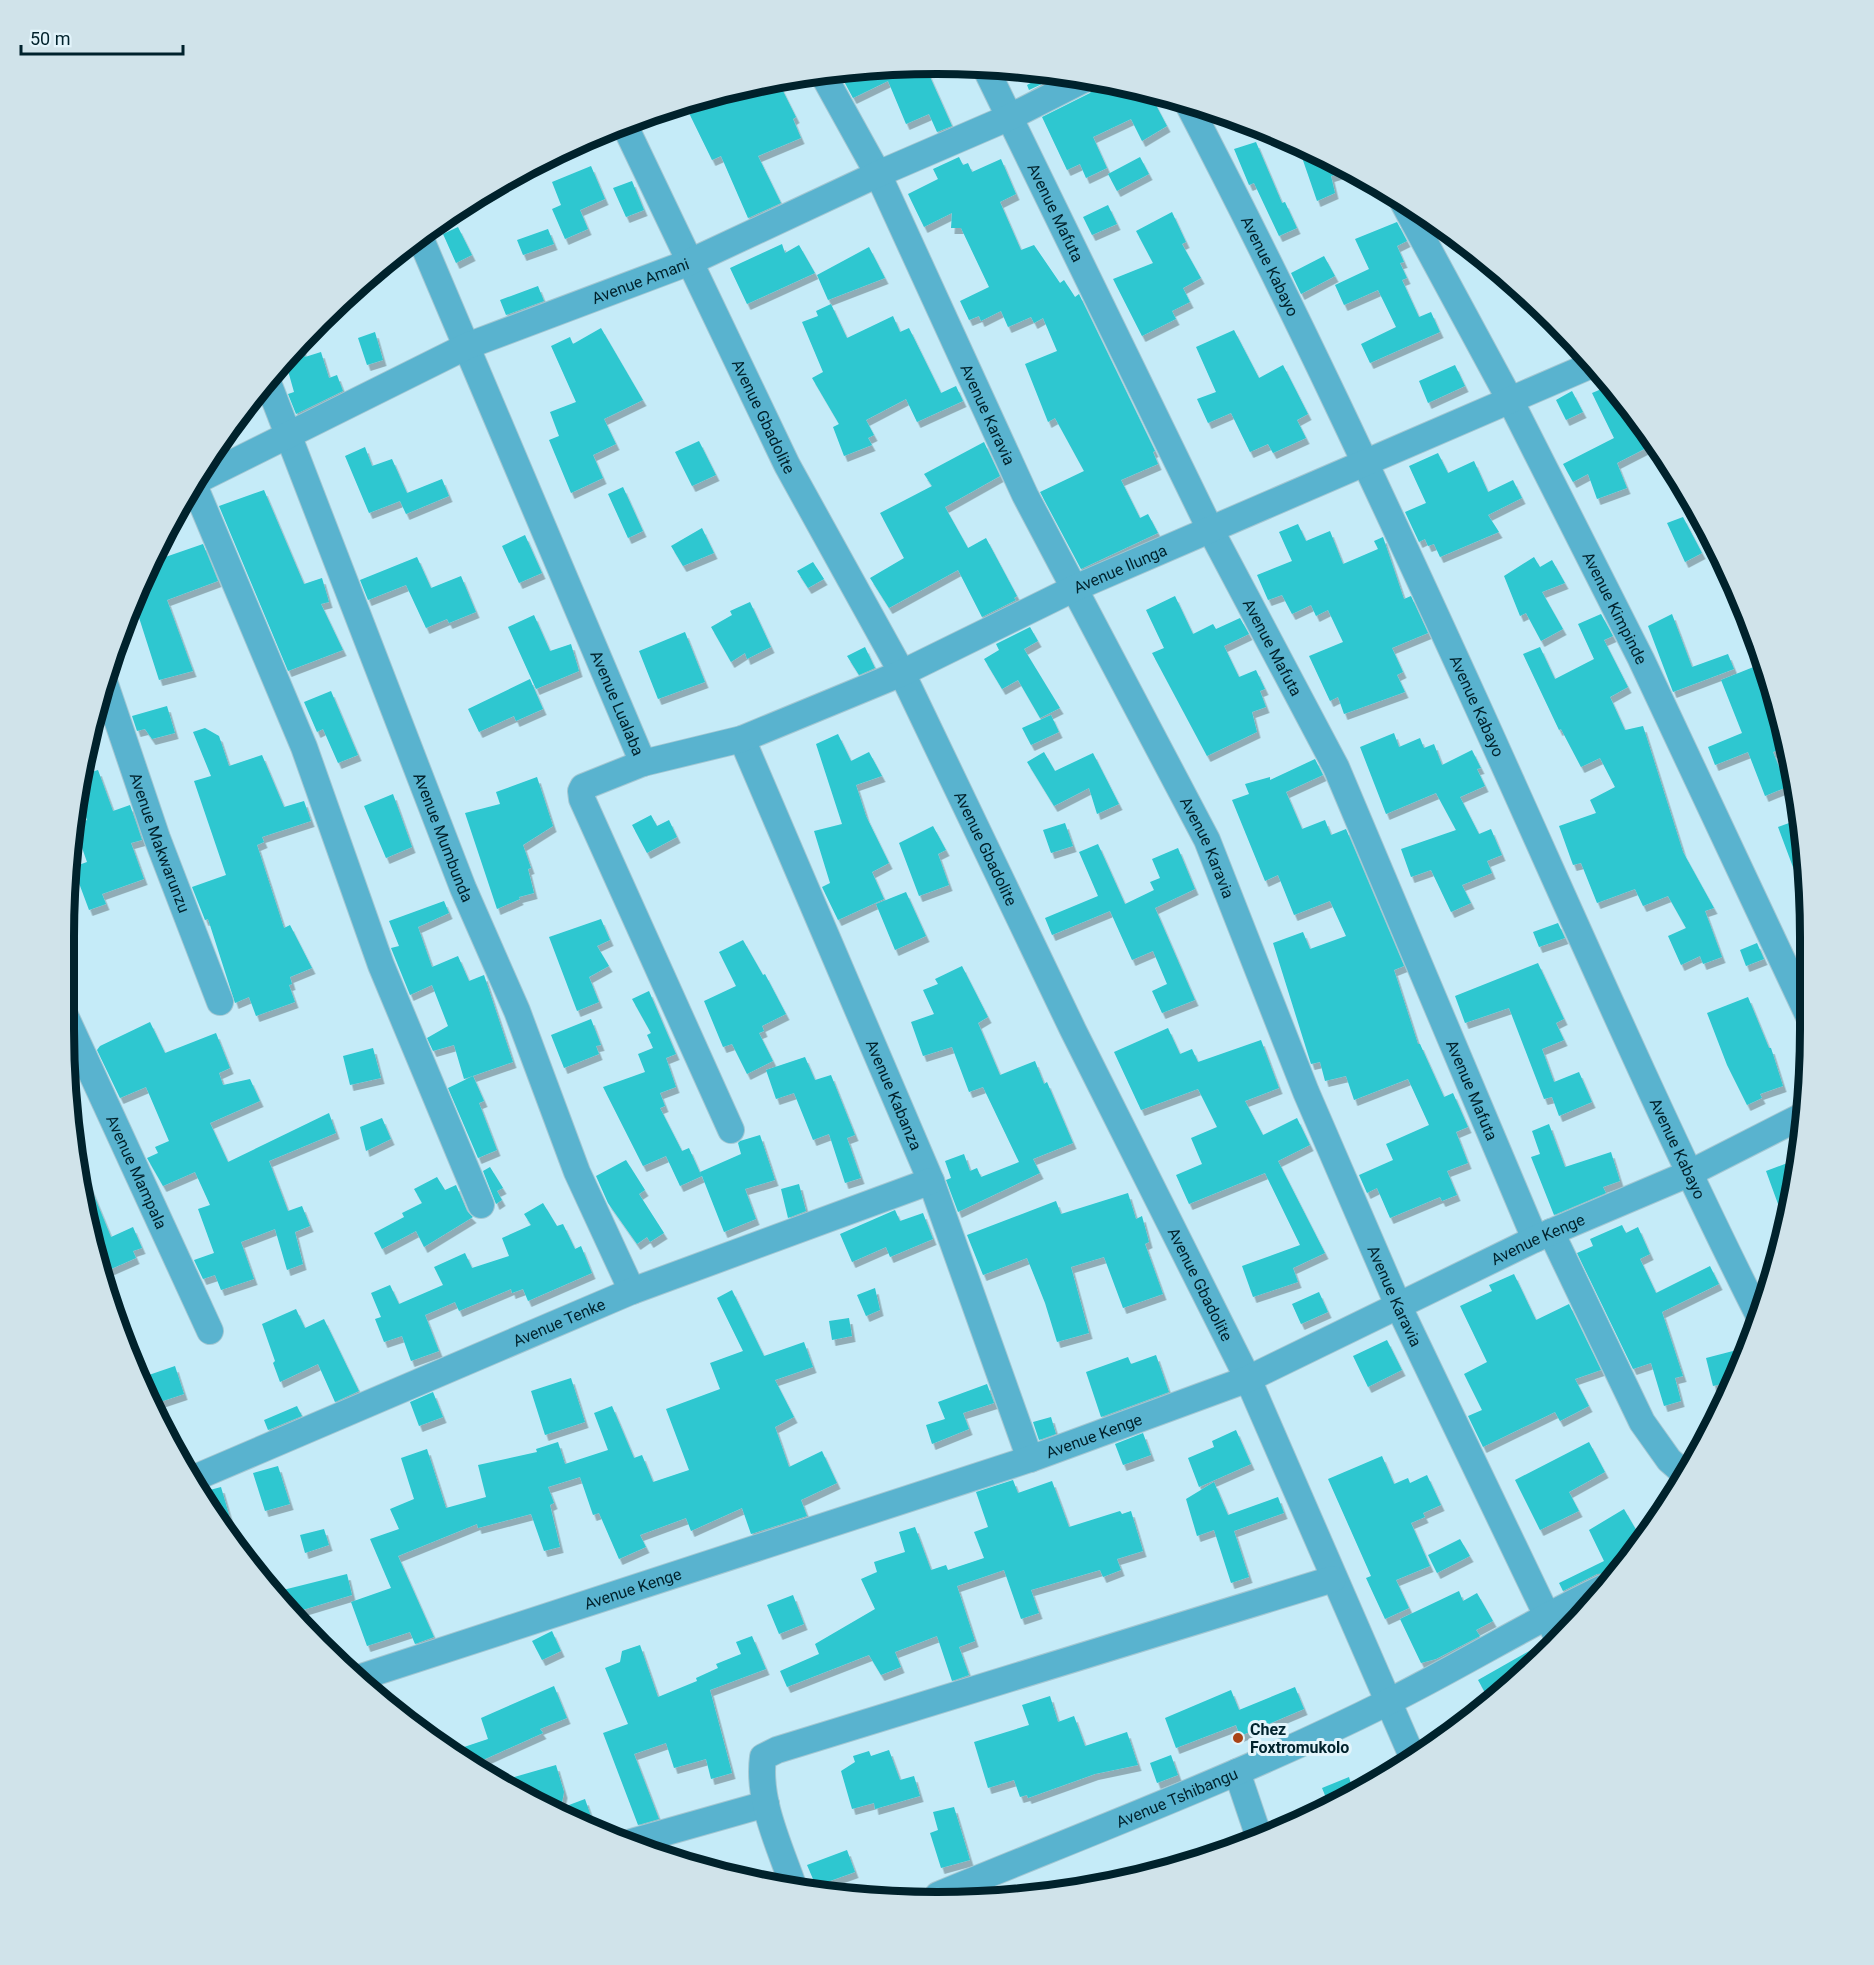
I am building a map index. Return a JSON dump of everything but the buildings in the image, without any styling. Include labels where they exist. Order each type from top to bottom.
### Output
[{"type":"street","name":"Avenue Mafuta","points":[[989,75],[1210,529],[1336,768],[1543,1236]]},
{"type":"street","name":"Avenue Karavia","points":[[826,81],[878,174],[1025,495],[1207,840],[1306,1092],[1398,1305],[1554,1632]]},
{"type":"street","name":"Avenue Amani","points":[[206,477],[467,346],[690,262],[878,174],[1010,117],[1073,85]]},
{"type":"street","name":"Avenue Kabayo","points":[[1192,112],[1273,267],[1475,700],[1688,1174],[1755,1307]]},
{"type":"street","name":"Avenue Gbadolite","points":[[627,131],[787,465],[902,673],[1073,1030],[1248,1379],[1386,1703],[1409,1751]]},
{"type":"street","name":"Avenue Kimpinde","points":[[1410,214],[1510,400],[1641,659],[1800,998]]},
{"type":"street","name":"Avenue Lualaba","points":[[423,244],[643,763],[583,787],[580,794],[731,1130]]},
{"type":"street","name":"Avenue Ilunga","points":[[643,763],[742,738],[902,673],[1075,588],[1364,461],[1586,367]]},
{"type":"street","name":"Avenue Mumbunda","points":[[270,389],[463,888],[517,1011],[578,1172],[632,1291]]},
{"type":"street","points":[[198,490],[304,747],[381,964],[481,1205]]},
{"type":"street","name":"Avenue Makwarunzu","points":[[109,695],[157,838],[220,1002]]},
{"type":"street","name":"Avenue Kabanza","points":[[742,738],[931,1181],[1030,1459]]},
{"type":"street","name":"Avenue Mampala","points":[[74,1035],[210,1331]]},
{"type":"street","name":"Avenue Kenge","points":[[366,1675],[1030,1459],[1248,1379],[1543,1236],[1688,1174],[1795,1119]]},
{"type":"street","name":"Avenue Tenke","points":[[199,1476],[632,1291],[931,1181]]},
{"type":"street","points":[[1543,1236],[1642,1422],[1669,1460],[1679,1469]]},
{"type":"street","points":[[791,1879],[766,1804],[760,1776],[763,1758],[777,1750],[1333,1579]]},
{"type":"street","name":"Avenue Tshibangu","points":[[943,1892],[1237,1772],[1386,1703],[1545,1615],[1587,1595]]},
{"type":"street","points":[[1237,1772],[1257,1830]]},
{"type":"street","points":[[641,1839],[766,1804]]},
{"type":"place","name":"Chez Foxtromukolo","points":[[1238,1738]]}]
